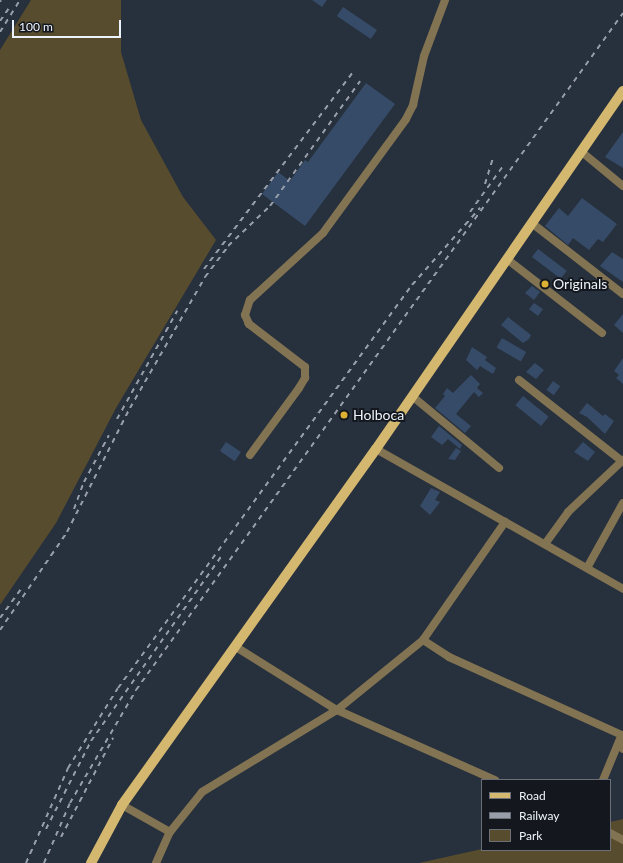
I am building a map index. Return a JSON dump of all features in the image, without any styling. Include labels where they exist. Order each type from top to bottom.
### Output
[{"type":"main road","points":[[91,863],[122,805],[376,449],[583,153],[623,92]]},
{"type":"street","points":[[250,455],[305,378],[305,367],[249,324],[245,315],[250,300],[323,233],[406,119],[413,105],[424,56],[445,0]]},
{"type":"street","points":[[583,153],[623,186]]},
{"type":"street","points":[[533,224],[623,294]]},
{"type":"street","points":[[508,260],[602,333]]},
{"type":"street","points":[[519,380],[622,460],[568,512],[546,544]]},
{"type":"street","points":[[412,396],[499,468]]},
{"type":"street","points":[[376,449],[623,589]]},
{"type":"street","points":[[586,568],[623,502]]},
{"type":"street","points":[[156,863],[170,832],[202,792],[337,710],[423,640],[505,522]]},
{"type":"street","points":[[423,640],[450,657],[623,734]]},
{"type":"street","points":[[236,647],[337,710],[493,779]]},
{"type":"street","points":[[623,734],[620,746],[623,749]]},
{"type":"street","points":[[603,779],[623,734]]},
{"type":"street","points":[[122,805],[170,832]]},
{"type":"street","points":[[611,834],[623,840]]},
{"type":"green space","points":[[31,0],[121,0],[121,52],[141,120],[183,197],[216,240],[116,408],[56,523],[0,605],[0,50]]},
{"type":"green space","points":[[623,819],[623,863],[419,863],[481,849],[481,851],[611,851],[611,822]]},
{"type":"building","points":[[312,0],[327,0],[322,7]]},
{"type":"building","points":[[343,7],[377,30],[371,39],[337,16]]},
{"type":"building","points":[[366,83],[395,104],[305,226],[262,194],[278,172],[290,181],[305,160],[308,162]]},
{"type":"building","points":[[623,132],[623,168],[605,157]]},
{"type":"building","points":[[582,198],[617,224],[603,242],[598,239],[589,250],[573,238],[568,245],[545,226],[559,208],[568,216]]},
{"type":"building","points":[[538,249],[567,271],[561,279],[532,257]]},
{"type":"building","points":[[612,252],[623,259],[623,282],[600,266]]},
{"type":"building","points":[[532,286],[540,292],[534,300],[525,293]]},
{"type":"building","points":[[534,303],[543,309],[538,316],[529,309]]},
{"type":"building","points":[[623,314],[623,333],[614,325]]},
{"type":"building","points":[[508,317],[531,335],[529,339],[523,343],[501,325]]},
{"type":"building","points":[[502,338],[526,352],[521,362],[496,348]]},
{"type":"building","points":[[472,347],[487,357],[485,360],[496,368],[493,374],[480,366],[477,370],[466,360]]},
{"type":"building","points":[[623,358],[623,384],[616,378],[619,375],[614,371]]},
{"type":"building","points":[[535,363],[544,370],[536,379],[526,372]]},
{"type":"building","points":[[471,375],[480,384],[477,388],[483,393],[479,397],[474,392],[456,414],[471,426],[465,433],[435,408],[445,396],[443,394],[447,388],[453,393]]},
{"type":"building","points":[[553,381],[560,386],[554,395],[547,390]]},
{"type":"building","points":[[523,396],[549,417],[541,426],[515,405]]},
{"type":"building","points":[[587,403],[603,416],[605,414],[614,421],[605,434],[587,417],[579,413]]},
{"type":"building","points":[[439,426],[462,445],[460,449],[448,439],[442,445],[431,437]]},
{"type":"building","points":[[226,442],[241,452],[235,461],[220,451]]},
{"type":"building","points":[[583,442],[595,452],[588,461],[574,452]]},
{"type":"building","points":[[456,448],[461,451],[455,460],[448,459]]},
{"type":"building","points":[[431,488],[440,492],[435,500],[440,502],[430,515],[420,506]]},
{"type":"railway","points":[[0,32],[20,0]]},
{"type":"railway","points":[[0,21],[11,5]]},
{"type":"railway","points":[[44,863],[70,803],[136,690],[623,13]]},
{"type":"railway","points":[[204,269],[352,73]]},
{"type":"railway","points":[[0,630],[67,532],[130,408],[205,277],[228,246],[270,206],[360,81]]},
{"type":"railway","points":[[485,184],[493,158]]},
{"type":"railway","points":[[470,212],[503,166]]},
{"type":"railway","points":[[26,863],[68,768],[118,688],[412,285],[480,208]]},
{"type":"railway","points":[[117,419],[177,311]]},
{"type":"railway","points":[[74,509],[84,482],[109,435]]},
{"type":"railway","points":[[46,829],[91,741],[222,555]]},
{"type":"railway","points":[[0,618],[23,586]]},
{"type":"railway","points":[[61,837],[113,738]]},
{"type":"place","name":"Originals","points":[[545,284]]},
{"type":"place","name":"Holboca","points":[[344,415]]}]
